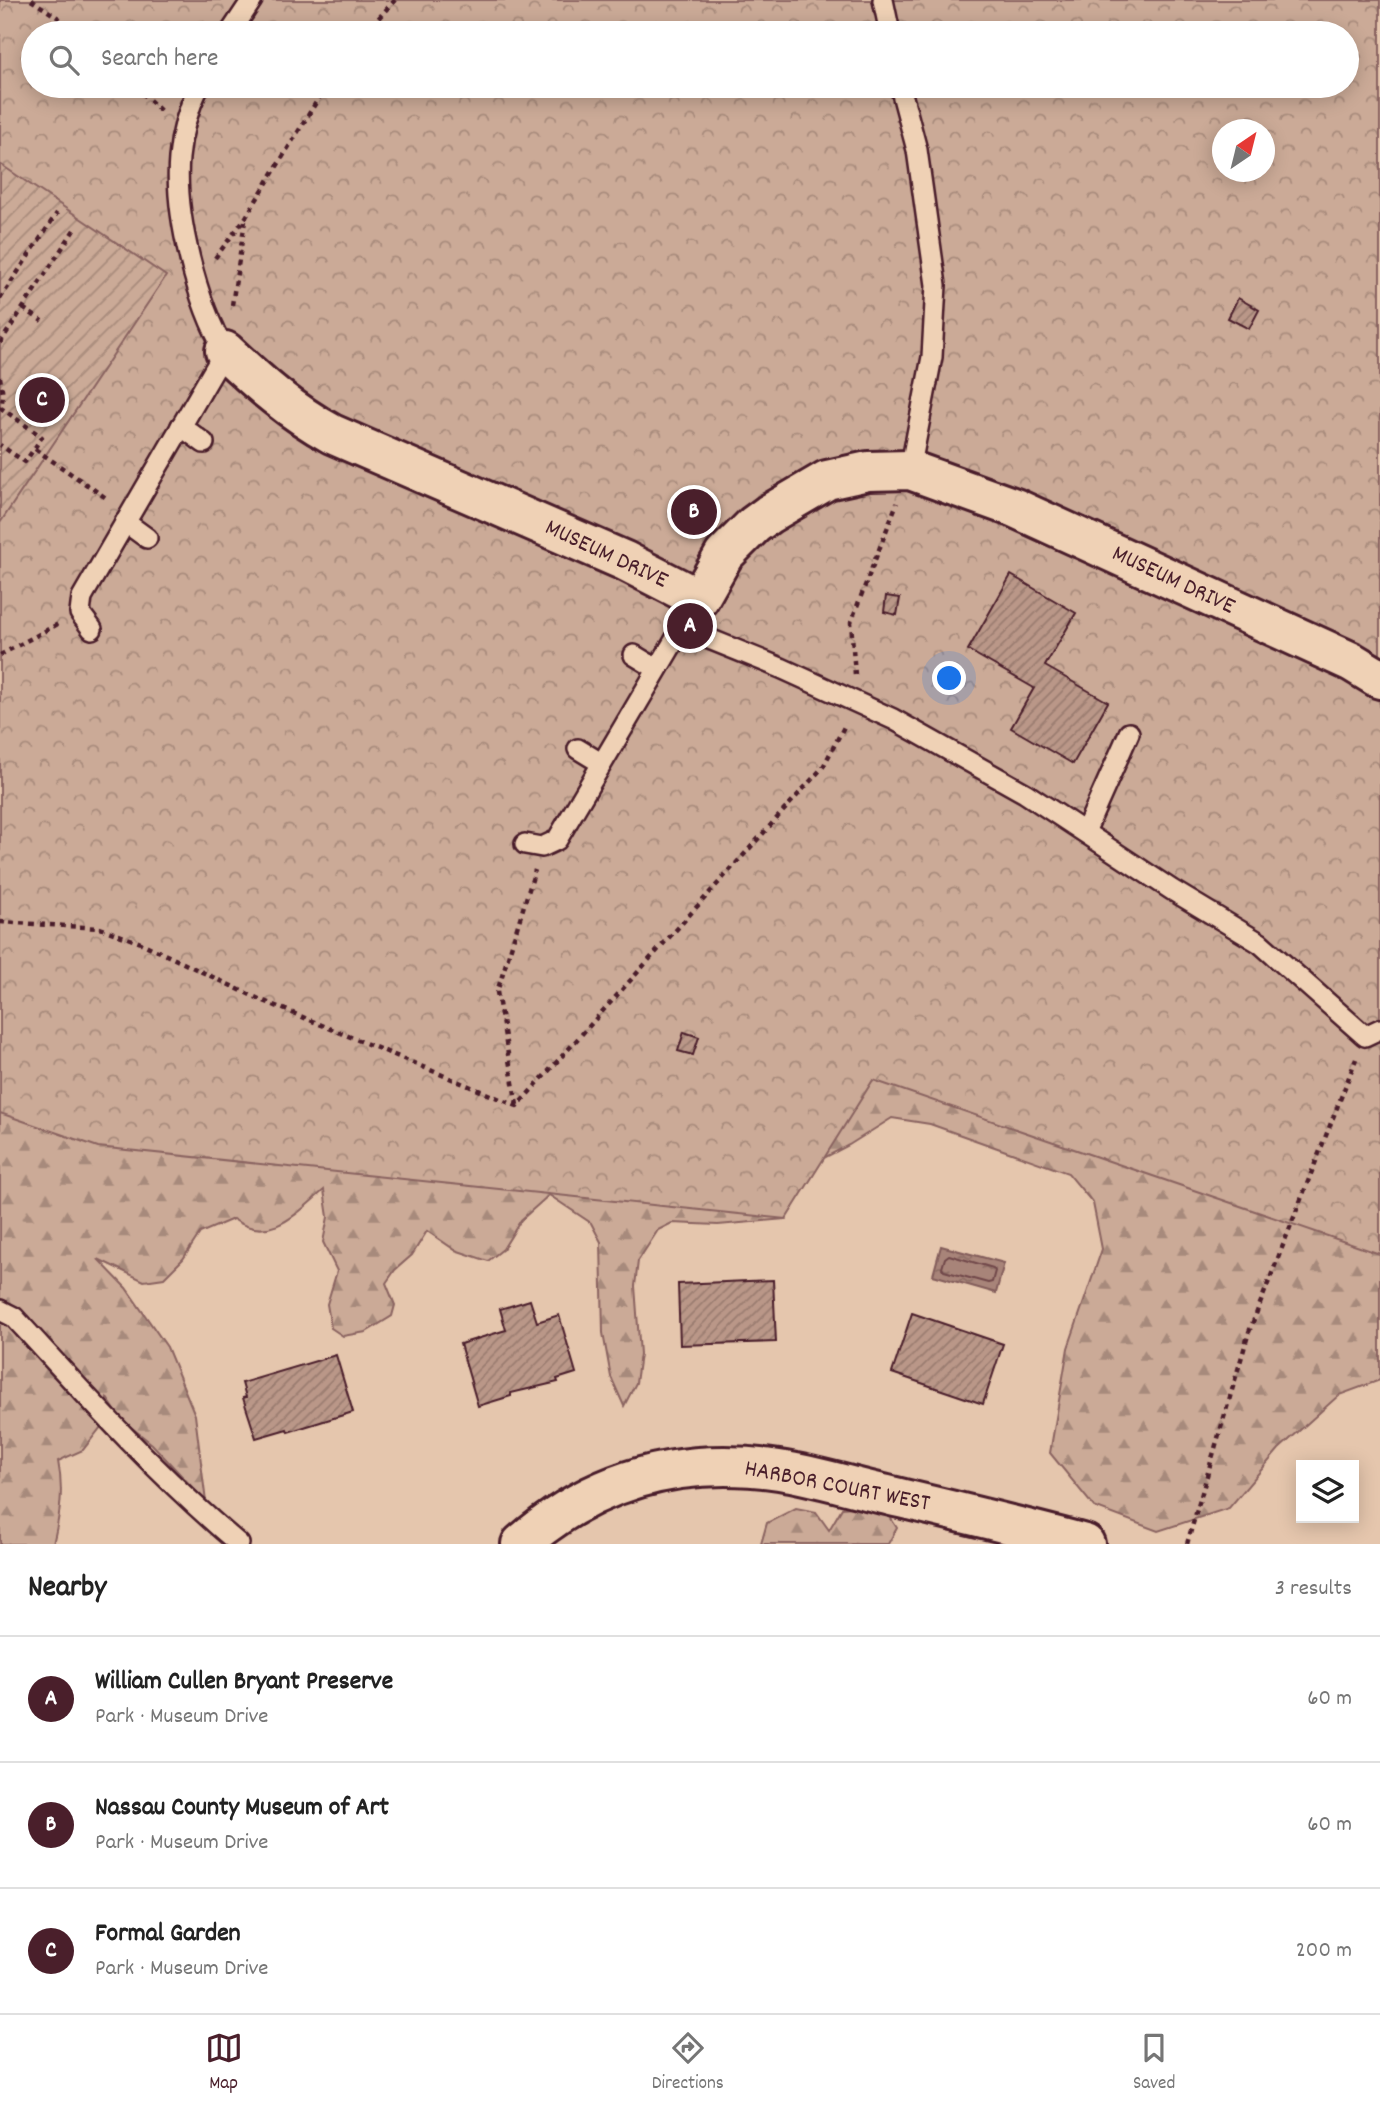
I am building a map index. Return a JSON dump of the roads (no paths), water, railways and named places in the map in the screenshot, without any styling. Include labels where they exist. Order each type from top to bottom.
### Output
[{"type":"street","name":"MUSEUM DRIVE","points":[[225,351],[271,394],[302,418],[332,434],[625,561],[690,614],[724,555],[769,514],[827,480],[868,471],[910,470],[962,487],[1028,514],[1352,662],[1380,679]]},
{"type":"street","name":"HARBOR COURT WEST","points":[[521,1544],[576,1503],[607,1489],[644,1475],[718,1465],[779,1470],[1000,1521],[1084,1544]]},
{"type":"lane","points":[[238,21],[252,0]]},
{"type":"lane","points":[[883,0],[887,21]]},
{"type":"lane","name":"MUSEUM DRIVE","points":[[193,98],[188,109],[179,159],[181,211],[196,282],[209,319],[225,351]]},
{"type":"lane","points":[[903,98],[917,150],[936,285],[932,357],[910,470]]},
{"type":"lane","points":[[92,629],[80,612],[82,597],[225,351]]},
{"type":"lane","points":[[181,426],[204,443]]},
{"type":"lane","points":[[125,522],[147,538]]},
{"type":"lane","points":[[533,845],[557,840],[690,614],[781,668],[893,719],[1025,793],[1172,890],[1260,943],[1372,1032]]},
{"type":"lane","points":[[634,655],[657,669]]},
{"type":"lane","points":[[1085,832],[1129,733]]},
{"type":"lane","points":[[578,749],[601,763]]},
{"type":"lane","points":[[0,1310],[14,1317],[113,1425],[204,1515],[239,1544]]},
{"type":"water","points":[[941,1246],[1004,1263],[996,1293],[933,1275]]},
{"type":"place","name":"Formal Garden","points":[[42,400]]},
{"type":"place","name":"Nassau County Museum of Art","points":[[694,512]]},
{"type":"place","name":"William Cullen Bryant Preserve","points":[[690,626]]}]
